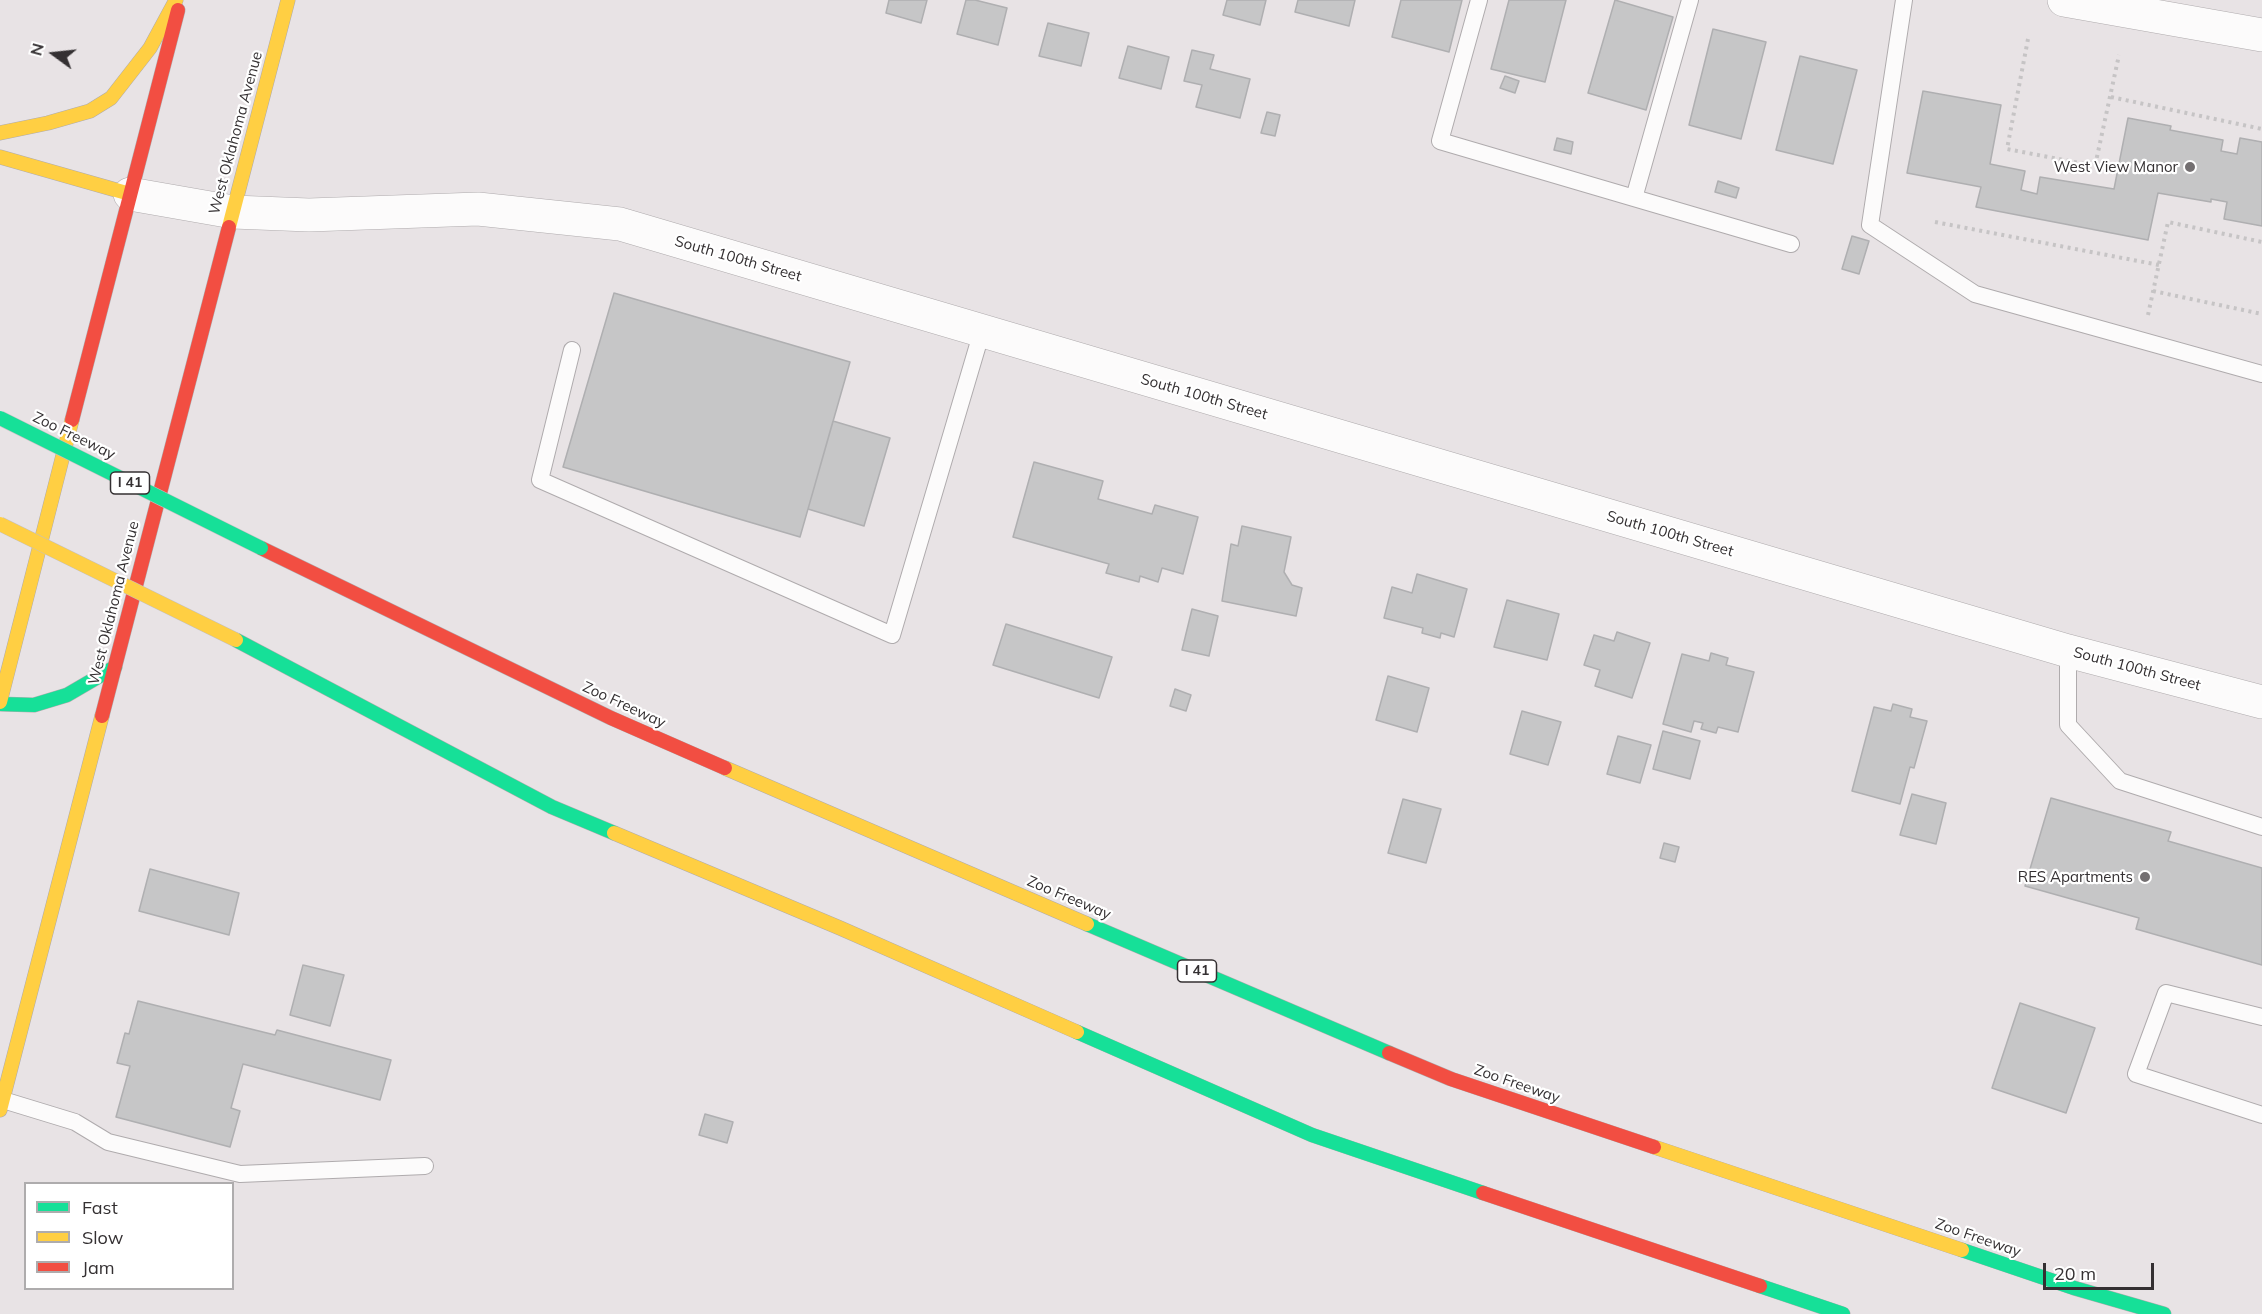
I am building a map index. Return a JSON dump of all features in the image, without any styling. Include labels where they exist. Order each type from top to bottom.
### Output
[{"type":"main road","points":[[0,133],[90,111],[111,98],[150,48],[178,0]]},
{"type":"main road","points":[[115,667],[68,695],[34,705],[0,703],[178,0]]},
{"type":"main road","name":"West Oklahoma Avenue","points":[[1,1105],[288,0]]},
{"type":"main road","points":[[0,158],[130,194]]},
{"type":"main road","name":"Zoo Freeway","points":[[0,418],[611,718],[905,847],[1452,1079],[2074,1288],[2164,1314]]},
{"type":"main road","points":[[0,524],[236,640],[552,807],[840,928],[1312,1135],[1843,1314]]},
{"type":"street","points":[[2064,0],[2262,35]]},
{"type":"street","name":"South 100th Street","points":[[130,194],[233,213],[309,215],[478,209],[620,224],[2068,651],[2262,702]]},
{"type":"lane","points":[[1479,0],[1440,141],[1791,244]]},
{"type":"lane","points":[[1634,198],[1690,0]]},
{"type":"lane","points":[[1904,0],[1870,225],[1975,294],[2262,374]]},
{"type":"lane","points":[[572,350],[540,480],[892,634],[982,331]]},
{"type":"lane","points":[[2068,651],[2068,725],[2120,781],[2262,827]]},
{"type":"lane","points":[[2262,1017],[2166,993],[2136,1074],[2262,1115]]},
{"type":"lane","points":[[1,1105],[75,1122],[108,1142],[240,1174],[424,1166]]},
{"type":"path","points":[[2028,39],[2007,149],[2095,166],[2119,54]]},
{"type":"path","points":[[2111,97],[2262,129]]},
{"type":"path","points":[[1935,222],[2159,265]]},
{"type":"path","points":[[2142,341],[2168,222],[2262,242]]},
{"type":"path","points":[[2153,291],[2262,314]]},
{"type":"building","points":[[889,0],[927,0],[921,23],[886,13]]},
{"type":"building","points":[[966,0],[1007,8],[998,45],[957,34]]},
{"type":"building","points":[[1227,0],[1266,0],[1260,25],[1223,15]]},
{"type":"building","points":[[1298,0],[1355,0],[1349,26],[1295,12]]},
{"type":"building","points":[[1401,0],[1462,0],[1449,52],[1392,37]]},
{"type":"building","points":[[1509,0],[1566,0],[1545,82],[1491,69]]},
{"type":"building","points":[[1615,0],[1673,17],[1646,110],[1588,93]]},
{"type":"building","points":[[1048,23],[1089,33],[1081,66],[1039,56]]},
{"type":"building","points":[[1713,29],[1766,42],[1741,139],[1689,125]]},
{"type":"building","points":[[1128,46],[1169,57],[1161,89],[1119,78]]},
{"type":"building","points":[[1192,50],[1214,55],[1210,69],[1250,79],[1240,118],[1196,107],[1202,85],[1184,81]]},
{"type":"building","points":[[1800,56],[1857,70],[1833,164],[1776,150]]},
{"type":"building","points":[[1505,76],[1519,81],[1515,93],[1500,88]]},
{"type":"building","name":"West View Manor","points":[[1923,91],[2001,105],[1990,164],[2025,171],[2021,190],[2037,194],[2040,177],[2114,189],[2128,118],[2171,126],[2170,130],[2223,140],[2221,151],[2237,154],[2240,138],[2262,142],[2262,226],[2224,219],[2227,202],[2211,199],[2211,202],[2158,193],[2148,240],[1976,207],[1981,187],[1907,173]]},
{"type":"building","points":[[1267,112],[1280,115],[1275,136],[1261,133]]},
{"type":"building","points":[[1557,138],[1573,142],[1571,154],[1554,150]]},
{"type":"building","points":[[1718,181],[1739,188],[1736,198],[1715,192]]},
{"type":"building","points":[[1852,236],[1869,241],[1859,274],[1842,269]]},
{"type":"building","points":[[614,293],[850,362],[800,537],[563,467]]},
{"type":"building","points":[[833,421],[890,438],[864,526],[808,509]]},
{"type":"building","points":[[1034,462],[1103,481],[1098,499],[1152,514],[1155,505],[1198,517],[1183,574],[1162,568],[1158,582],[1140,576],[1139,582],[1106,573],[1109,564],[1013,537]]},
{"type":"building","points":[[1242,526],[1291,537],[1284,572],[1292,585],[1302,588],[1296,616],[1222,601],[1231,544],[1238,546]]},
{"type":"building","points":[[1417,574],[1467,589],[1454,637],[1441,633],[1440,638],[1422,633],[1423,628],[1384,618],[1392,587],[1412,593]]},
{"type":"building","points":[[1507,600],[1559,614],[1547,660],[1494,647]]},
{"type":"building","points":[[1192,609],[1218,616],[1209,656],[1182,650]]},
{"type":"building","points":[[1006,624],[1112,657],[1099,698],[993,665]]},
{"type":"building","points":[[1617,632],[1650,643],[1632,698],[1595,686],[1600,670],[1584,665],[1594,635],[1614,641]]},
{"type":"building","points":[[1711,653],[1728,658],[1726,665],[1754,672],[1738,732],[1718,727],[1716,733],[1701,729],[1703,723],[1694,721],[1691,732],[1663,724],[1682,654],[1709,661]]},
{"type":"building","points":[[1388,676],[1429,688],[1417,732],[1376,720]]},
{"type":"building","points":[[1175,689],[1191,695],[1186,711],[1170,706]]},
{"type":"building","points":[[1893,704],[1912,709],[1910,717],[1927,721],[1914,768],[1910,767],[1900,804],[1852,791],[1874,707],[1891,711]]},
{"type":"building","points":[[1522,711],[1561,722],[1548,765],[1510,754]]},
{"type":"building","points":[[1663,731],[1700,741],[1690,779],[1653,769]]},
{"type":"building","points":[[1618,736],[1651,745],[1640,783],[1607,774]]},
{"type":"building","points":[[1912,794],[1946,803],[1936,844],[1900,835]]},
{"type":"building","name":"RES Apartments","points":[[2051,798],[2171,832],[2168,841],[2262,868],[2262,965],[2136,929],[2139,918],[2025,886]]},
{"type":"building","points":[[1403,799],[1441,809],[1426,863],[1388,853]]},
{"type":"building","points":[[1664,843],[1679,847],[1675,862],[1660,858]]},
{"type":"building","points":[[150,869],[239,893],[229,935],[139,911]]},
{"type":"building","points":[[303,965],[344,975],[330,1026],[290,1015]]},
{"type":"building","points":[[138,1001],[275,1035],[277,1030],[391,1060],[380,1100],[243,1064],[231,1108],[240,1111],[230,1147],[116,1117],[130,1066],[117,1063],[125,1033],[129,1034]]},
{"type":"building","points":[[2020,1003],[2095,1028],[2066,1113],[1992,1088]]},
{"type":"building","points":[[705,1114],[733,1122],[727,1143],[699,1135]]},
{"type":"traffic: fast","points":[[0,418],[261,548]]},
{"type":"traffic: fast","points":[[236,640],[552,807],[614,833]]},
{"type":"traffic: fast","points":[[0,704],[34,705],[67,695],[115,667]]},
{"type":"traffic: fast","points":[[1087,924],[1389,1053]]},
{"type":"traffic: fast","points":[[1077,1032],[1312,1135],[1483,1193]]},
{"type":"traffic: fast","points":[[1962,1250],[2074,1288],[2164,1314]]},
{"type":"traffic: fast","points":[[1760,1286],[1843,1314]]},
{"type":"traffic: slow","points":[[0,133],[90,111],[111,98],[150,48],[176,0]]},
{"type":"traffic: slow","points":[[229,227],[288,0]]},
{"type":"traffic: slow","points":[[0,157],[130,194]]},
{"type":"traffic: slow","points":[[0,702],[72,420]]},
{"type":"traffic: slow","points":[[0,524],[236,640]]},
{"type":"traffic: slow","points":[[0,1110],[102,716]]},
{"type":"traffic: slow","points":[[725,768],[1087,924]]},
{"type":"traffic: slow","points":[[614,833],[840,928],[1077,1032]]},
{"type":"traffic: slow","points":[[1654,1147],[1962,1250]]},
{"type":"traffic: jam","points":[[72,420],[178,10]]},
{"type":"traffic: jam","points":[[102,716],[229,227]]},
{"type":"traffic: jam","points":[[261,548],[611,718],[725,768]]},
{"type":"traffic: jam","points":[[1389,1053],[1451,1079],[1654,1147]]},
{"type":"traffic: jam","points":[[1483,1193],[1760,1286]]},
{"type":"place","name":"West View Manor","points":[[2190,167]]},
{"type":"place","name":"RES Apartments","points":[[2145,877]]}]
